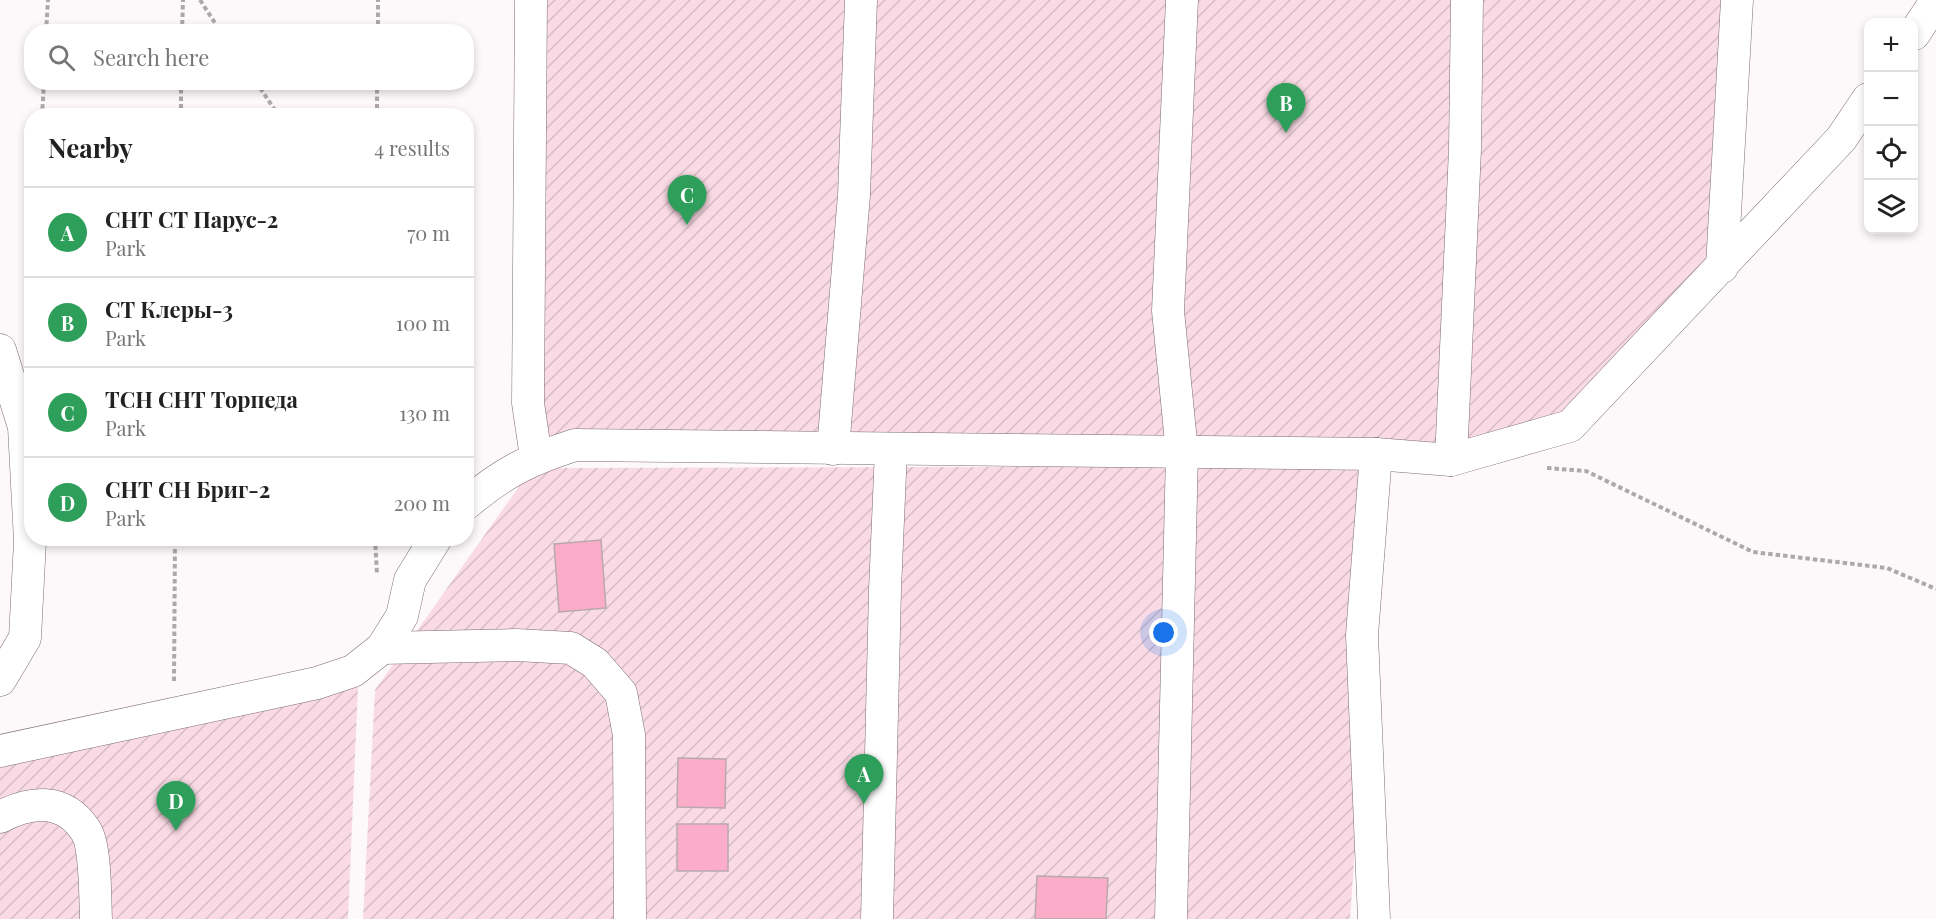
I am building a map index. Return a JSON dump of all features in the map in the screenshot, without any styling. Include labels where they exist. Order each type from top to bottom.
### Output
[{"type":"street","points":[[531,0],[528,403],[536,457]]},
{"type":"street","points":[[833,449],[854,195],[861,0]]},
{"type":"street","points":[[1171,919],[1182,452],[1168,311],[1182,0]]},
{"type":"street","points":[[1451,460],[1465,149],[1467,0]]},
{"type":"street","points":[[1722,267],[1737,0]]},
{"type":"street","points":[[1918,28],[1932,7],[1933,0]]},
{"type":"street","points":[[474,497],[499,477],[536,457],[575,445],[1376,454],[1451,460],[1570,426],[1841,139],[1864,106]]},
{"type":"street","points":[[0,350],[24,428]]},
{"type":"street","points":[[877,919],[885,590],[891,450]]},
{"type":"street","points":[[1374,919],[1362,635],[1376,454]]},
{"type":"street","points":[[0,680],[25,638],[30,546]]},
{"type":"street","points":[[0,751],[173,712],[317,683],[353,671],[382,648],[402,616],[410,580],[431,546]]},
{"type":"street","points":[[382,648],[516,645],[571,648],[595,663],[621,693],[629,735],[630,919]]},
{"type":"street","points":[[0,817],[38,803],[64,809],[86,832],[95,881],[96,919]]},
{"type":"path","points":[[46,24],[48,0]]},
{"type":"path","points":[[182,24],[183,0]]},
{"type":"path","points":[[200,0],[216,24]]},
{"type":"path","points":[[378,0],[378,24]]},
{"type":"path","points":[[42,108],[44,90]]},
{"type":"path","points":[[181,90],[181,108]]},
{"type":"path","points":[[261,90],[274,108]]},
{"type":"path","points":[[377,90],[377,108]]},
{"type":"path","points":[[1541,468],[1586,471],[1753,552],[1887,568],[1936,589]]},
{"type":"path","points":[[173,712],[175,546]]},
{"type":"shaded area","points":[[530,0],[1732,0],[1722,267],[1570,426],[1451,460],[536,457]]},
{"type":"shaded area","points":[[1382,466],[1350,919],[363,919],[375,690],[532,468]]},
{"type":"shaded area","points":[[358,687],[348,919],[0,919],[0,742]]},
{"type":"building","points":[[601,540],[606,608],[559,612],[554,544]]},
{"type":"building","points":[[678,758],[726,759],[725,808],[677,807]]},
{"type":"building","points":[[677,824],[728,824],[728,871],[677,871]]},
{"type":"building","points":[[1037,876],[1108,878],[1106,919],[1035,919]]},
{"type":"place","name":"СТ Клеры-3","points":[[1286,133]]},
{"type":"place","name":"ТСН СНТ Торпеда","points":[[687,225]]},
{"type":"place","name":"СНТ СТ Парус-2","points":[[864,804]]},
{"type":"place","name":"СНТ СН Бриг-2","points":[[176,831]]}]
